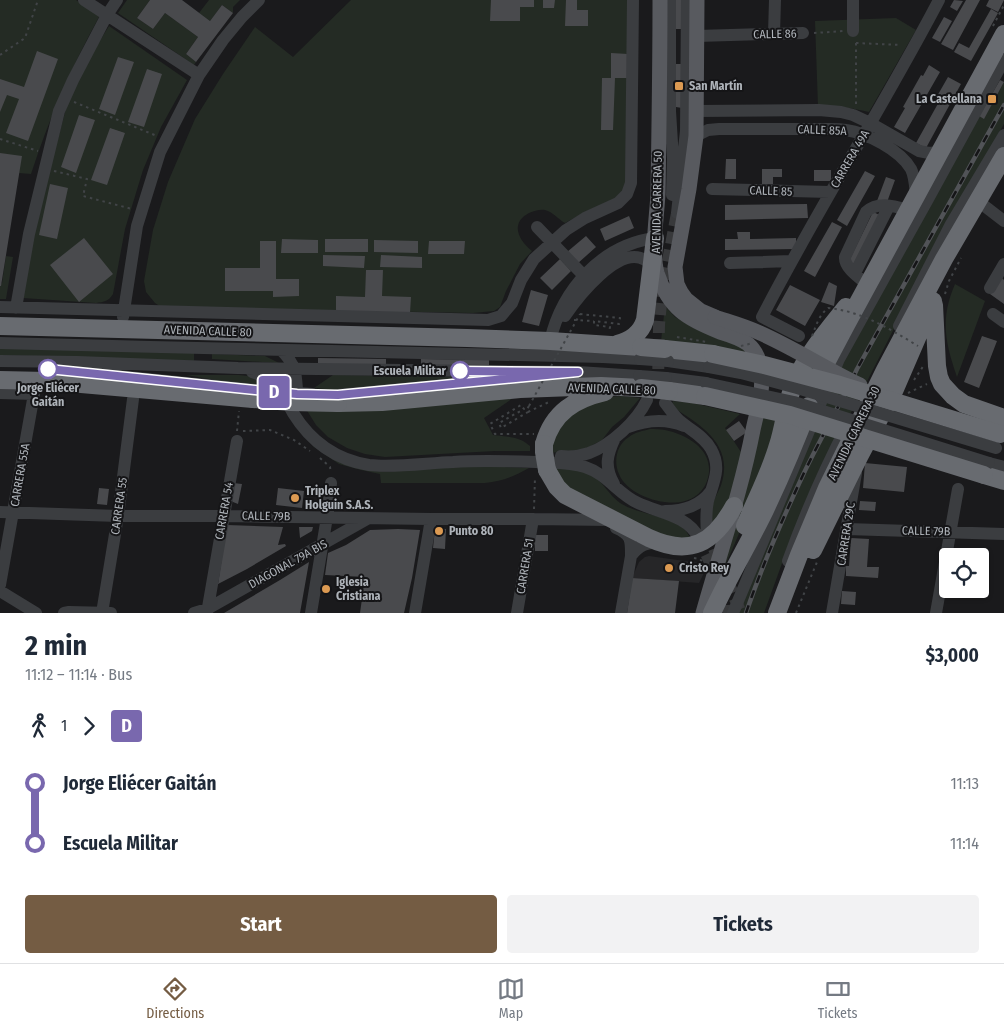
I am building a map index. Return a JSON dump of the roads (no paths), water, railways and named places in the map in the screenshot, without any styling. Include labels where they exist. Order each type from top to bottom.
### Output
[{"type":"highway","points":[[712,613],[779,444],[785,414],[795,381],[805,362],[862,280],[887,250],[1004,34]]},
{"type":"highway","name":"AVENIDA CARRERA 30","points":[[777,613],[827,488],[885,370],[944,259],[1004,156]]},
{"type":"highway","points":[[617,344],[628,340],[643,326],[655,270],[655,238]]},
{"type":"highway","name":"AVENIDA CARRERA 30","points":[[783,613],[817,541],[939,299],[944,259]]},
{"type":"highway","points":[[939,299],[937,366],[942,384],[952,396],[1002,437]]},
{"type":"highway","name":"AVENIDA CALLE 80","points":[[0,326],[559,339],[617,344],[640,353],[711,361],[764,364],[895,402],[1002,437]]},
{"type":"highway","name":"AVENIDA CALLE 80","points":[[0,380],[47,381],[290,402],[338,399],[382,402],[520,389],[601,386],[667,391],[705,389],[790,415],[987,469],[1004,480]]},
{"type":"highway","points":[[642,388],[587,397],[566,408],[539,439],[544,452],[541,473],[565,495],[660,543],[679,547],[687,547],[711,537],[723,525],[734,506]]},
{"type":"main road","name":"AVENIDA CARRERA 50","points":[[655,238],[658,195],[660,0]]},
{"type":"main road","name":"AVENIDA CARRERA 50","points":[[697,0],[696,136],[689,189],[674,267],[677,284],[686,299],[701,310],[715,317],[759,332],[842,377],[895,402]]},
{"type":"main road","points":[[655,270],[670,300],[680,311],[698,322],[744,342],[753,349],[761,369],[760,399],[750,445],[703,613]]},
{"type":"street","points":[[84,0],[199,75]]},
{"type":"street","points":[[16,308],[29,234],[59,112],[73,80],[107,14],[117,0]]},
{"type":"street","points":[[0,307],[488,320],[501,316],[512,303],[521,280],[534,260],[566,230],[585,218],[618,203],[627,194],[631,183],[633,0]]},
{"type":"street","points":[[670,0],[670,111],[674,212],[686,131],[687,0]]},
{"type":"street","points":[[774,34],[775,0]]},
{"type":"street","points":[[853,0],[854,37]]},
{"type":"street","name":"CARRERA 49A","points":[[805,336],[762,318],[790,262],[915,46],[939,0]]},
{"type":"street","points":[[122,329],[137,226],[160,152],[199,75],[253,2]]},
{"type":"street","name":"CALLE 86","points":[[697,36],[803,33]]},
{"type":"street","points":[[733,613],[839,359],[1004,60]]},
{"type":"street","name":"CALLE 85A","points":[[696,111],[841,112],[870,123],[919,151],[939,152]]},
{"type":"street","name":"CALLE 85A","points":[[696,136],[705,131],[719,129],[846,130],[864,135],[879,142],[904,159],[912,171],[912,203]]},
{"type":"street","points":[[769,613],[796,539],[820,482],[842,437],[951,224],[1004,135]]},
{"type":"street","name":"CALLE 85","points":[[712,189],[830,192]]},
{"type":"street","points":[[978,201],[1004,221]]},
{"type":"street","points":[[861,246],[866,212],[877,205],[889,206],[912,203]]},
{"type":"street","points":[[862,280],[847,266],[844,261],[845,257],[861,246],[889,206]]},
{"type":"street","points":[[537,228],[587,279]]},
{"type":"street","points":[[559,339],[563,319],[598,263],[614,252],[631,244],[655,238]]},
{"type":"street","points":[[587,279],[627,258],[634,257],[645,260],[655,270]]},
{"type":"street","points":[[730,263],[790,262]]},
{"type":"street","points":[[990,288],[1004,264]]},
{"type":"street","points":[[993,314],[1004,322]]},
{"type":"street","points":[[0,343],[308,352],[603,357],[640,353]]},
{"type":"street","points":[[206,367],[203,356],[208,348]]},
{"type":"street","points":[[282,351],[290,366]]},
{"type":"street","points":[[308,352],[298,356],[290,366],[283,384],[292,398],[297,418],[307,432],[332,453],[353,462],[389,466],[476,461],[572,464],[587,467],[614,484],[631,500],[673,516],[703,535],[716,471],[715,459],[711,448],[700,436],[678,419],[667,391]]},
{"type":"street","points":[[711,361],[741,373],[797,388],[1002,437]]},
{"type":"street","points":[[0,363],[77,362],[238,368],[290,366],[324,370],[578,372],[642,388],[641,412],[615,438],[595,451],[577,456],[477,454],[388,459],[373,458],[356,455],[337,448],[313,428],[300,406],[265,376],[238,368]]},
{"type":"street","points":[[0,363],[249,399]]},
{"type":"street","points":[[292,398],[303,382],[324,370]]},
{"type":"street","points":[[338,399],[578,372]]},
{"type":"street","name":"CARRERA 55A","points":[[0,393],[34,394],[0,585]]},
{"type":"street","name":"CARRERA 55","points":[[102,613],[118,516],[133,399]]},
{"type":"street","points":[[626,428],[640,423],[664,420],[690,429]]},
{"type":"street","name":"CARRERA 54","points":[[207,611],[237,436]]},
{"type":"street","points":[[614,484],[608,471],[607,458],[615,438]]},
{"type":"street","name":"CARRERA 29C","points":[[832,613],[860,455]]},
{"type":"street","points":[[987,469],[1004,466]]},
{"type":"street","points":[[311,613],[331,483]]},
{"type":"street","points":[[936,613],[958,489]]},
{"type":"street","points":[[660,511],[689,508],[706,498],[711,491]]},
{"type":"street","name":"CALLE 79B","points":[[0,512],[118,516],[615,520]]},
{"type":"street","name":"DIAGONAL 79A BIS","points":[[194,613],[207,611],[368,518]]},
{"type":"street","points":[[415,613],[431,519]]},
{"type":"street","name":"CALLE 79B","points":[[533,519],[551,524],[604,525],[620,530],[630,537],[631,556]]},
{"type":"street","name":"CARRERA 51","points":[[517,613],[533,519]]},
{"type":"street","name":"CALLE 79B","points":[[847,530],[1004,534]]},
{"type":"street","points":[[621,613],[631,556],[637,549],[646,544],[660,543]]},
{"type":"street","points":[[0,592],[36,613]]},
{"type":"street","points":[[64,613],[111,613]]},
{"type":"tunnel","points":[[658,387],[659,325],[662,292],[677,213]]},
{"type":"tunnel","points":[[707,532],[741,613]]},
{"type":"tunnel","points":[[699,538],[720,585],[724,613]]},
{"type":"railway","points":[[746,613],[780,526],[816,448],[857,369],[1004,105]]},
{"type":"place","name":"San Martín","points":[[679,86]]},
{"type":"place","name":"La Castellana","points":[[992,99]]},
{"type":"place","name":"Jorge Eliécer Gaitán","points":[[48,369]]},
{"type":"place","name":"Escuela Militar","points":[[460,371]]},
{"type":"place","name":"Triplex Holguin S.A.S.","points":[[295,498]]},
{"type":"place","name":"Punto 80","points":[[439,531]]},
{"type":"place","name":"Cristo Rey","points":[[669,568]]},
{"type":"place","name":"Iglesia Cristiana","points":[[326,589]]}]
